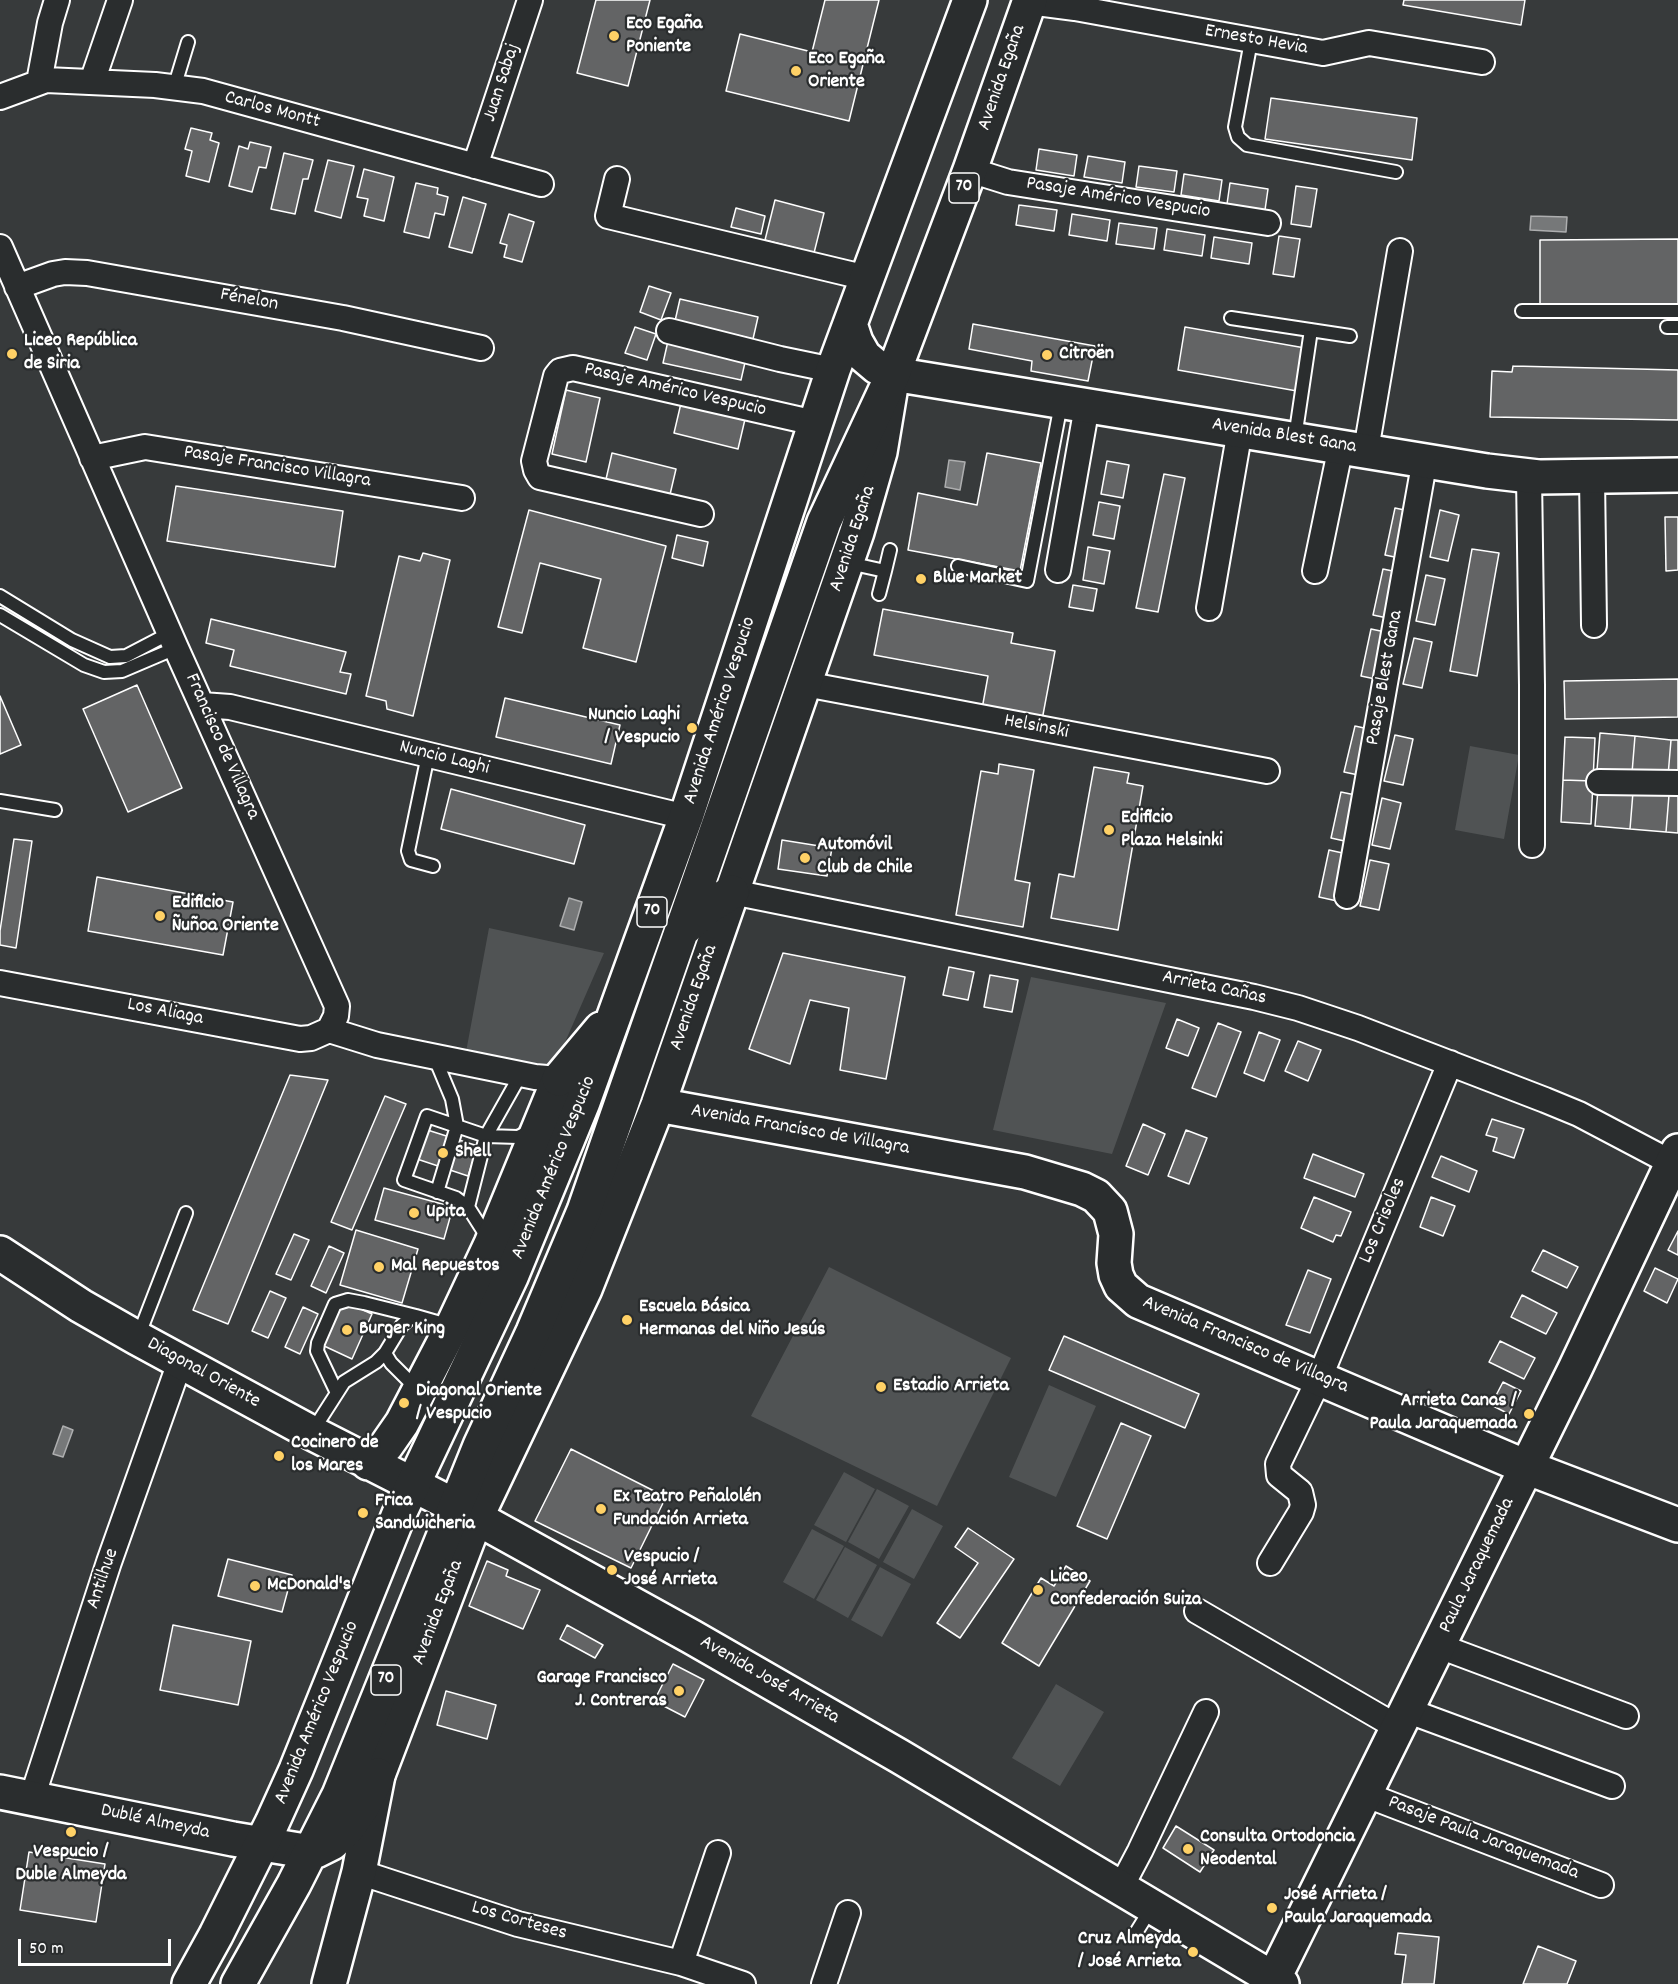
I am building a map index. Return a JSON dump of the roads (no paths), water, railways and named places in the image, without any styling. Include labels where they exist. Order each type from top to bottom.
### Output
[{"type":"main road","name":"70","points":[[850,324],[970,0]]},
{"type":"main road","name":"Avenida Egaña","points":[[329,1984],[358,1872],[378,1775],[465,1512],[585,1289],[658,1105],[847,562],[880,452],[893,374],[970,170],[1030,1]]},
{"type":"main road","points":[[850,324],[864,356],[877,367],[893,374]]},
{"type":"main road","name":"Avenida Américo Vespucio","points":[[189,1984],[262,1844],[296,1770],[412,1485],[511,1277],[583,1102],[686,817],[815,423],[850,324]]},
{"type":"main road","name":"Avenida Blest Gana","points":[[893,374],[1425,459],[1487,471],[1528,476],[1678,475]]},
{"type":"main road","name":"Avenida Américo Vespucio","points":[[238,1984],[311,1852],[465,1512],[480,1446],[533,1332],[584,1211],[824,522],[893,374]]},
{"type":"main road","points":[[680,932],[708,907],[732,892]]},
{"type":"main road","name":"Avenida Américo Vespucio","points":[[368,1463],[394,1435],[452,1327],[491,1244],[560,1079],[617,1009]]},
{"type":"main road","name":"Avenida Francisco de Villagra","points":[[658,1105],[1025,1172],[1082,1189],[1096,1196],[1110,1212],[1116,1234],[1114,1263],[1116,1275],[1128,1294],[1160,1311],[1526,1467],[1678,1525]]},
{"type":"main road","name":"Paula Jaraquemada","points":[[1275,1982],[1364,1794],[1575,1369],[1675,1157]]},
{"type":"main road","name":"Diagonal Oriente","points":[[0,1253],[72,1300],[137,1338],[412,1485]]},
{"type":"main road","name":"Avenida José Arrieta","points":[[412,1485],[692,1637],[1121,1887],[1145,1919],[1275,1982]]},
{"type":"main road","points":[[311,1852],[332,1843],[347,1829],[361,1809],[378,1775]]},
{"type":"main road","name":"Dublé Almeyda","points":[[0,1792],[311,1852]]},
{"type":"street","points":[[39,82],[50,22],[57,0]]},
{"type":"street","points":[[92,82],[120,0]]},
{"type":"street","name":"Juan Sabaj","points":[[475,166],[530,0]]},
{"type":"street","name":"Ernesto Hevia","points":[[1030,1],[1323,53],[1369,44],[1482,62]]},
{"type":"street","name":"Carlos Montt","points":[[0,97],[46,80],[203,92],[541,184]]},
{"type":"street","name":"Pasaje Américo Vespucio","points":[[970,170],[1008,182],[1268,223]]},
{"type":"street","points":[[617,179],[608,216],[867,278]]},
{"type":"street","name":"Francisco de Villagra","points":[[0,247],[337,1006],[336,1016],[328,1030]]},
{"type":"street","points":[[1315,570],[1354,448],[1400,251]]},
{"type":"street","name":"Fénelon","points":[[17,286],[53,274],[87,273],[343,318],[481,348]]},
{"type":"street","points":[[669,331],[833,370]]},
{"type":"street","name":"Pasaje Américo Vespucio","points":[[701,514],[540,477],[534,460],[556,376],[560,371],[573,368],[815,423]]},
{"type":"street","points":[[1058,570],[1074,404]]},
{"type":"street","points":[[1209,608],[1240,430]]},
{"type":"street","name":"Pasaje Francisco Villagra","points":[[92,458],[145,447],[462,498]]},
{"type":"street","name":"Pasaje Blest Gana","points":[[1347,896],[1425,459]]},
{"type":"street","points":[[1528,476],[1532,845]]},
{"type":"street","points":[[1592,477],[1594,625]]},
{"type":"street","name":"Helsinski","points":[[806,684],[1267,771]]},
{"type":"street","name":"Nuncio Laghi","points":[[202,705],[230,707],[686,817]]},
{"type":"street","points":[[1599,782],[1678,783]]},
{"type":"street","name":"Arrieta Cañas","points":[[732,892],[1276,1002],[1328,1017],[1449,1063],[1579,1114],[1675,1157]]},
{"type":"street","name":"Los Aliaga","points":[[0,982],[300,1039],[311,1038],[328,1030]]},
{"type":"street","points":[[328,1030],[376,1045],[521,1074],[560,1079]]},
{"type":"street","name":"Los Crisoles","points":[[1270,1563],[1301,1512],[1303,1504],[1300,1492],[1279,1475],[1278,1464],[1319,1379],[1449,1063]]},
{"type":"street","name":"Antilhue","points":[[32,1798],[109,1562],[180,1362]]},
{"type":"street","points":[[1197,1611],[1402,1719],[1612,1786]]},
{"type":"street","points":[[1438,1647],[1626,1716]]},
{"type":"street","points":[[1121,1887],[1206,1713]]},
{"type":"street","name":"Pasaje Paula Jaraquemada","points":[[1364,1794],[1601,1885]]},
{"type":"street","points":[[681,1963],[718,1853]]},
{"type":"street","name":"Los Corteses","points":[[358,1872],[518,1924],[681,1963],[742,1984]]},
{"type":"street","points":[[824,1984],[848,1913]]},
{"type":"lane","points":[[1251,41],[1235,127],[1238,137],[1247,145],[1396,172]]},
{"type":"lane","points":[[174,88],[188,42]]},
{"type":"lane","points":[[1522,311],[1678,311]]},
{"type":"lane","points":[[1230,318],[1350,336]]},
{"type":"lane","points":[[1295,439],[1311,330]]},
{"type":"lane","points":[[958,566],[1027,580],[1074,404]]},
{"type":"lane","points":[[879,594],[890,550]]},
{"type":"lane","points":[[847,562],[885,571]]},
{"type":"lane","points":[[0,596],[72,640],[110,657],[126,656],[173,641]]},
{"type":"lane","points":[[0,615],[84,666],[104,672],[122,671],[173,641]]},
{"type":"lane","points":[[428,755],[408,851],[411,860],[433,866]]},
{"type":"lane","points":[[0,801],[55,810]]},
{"type":"lane","points":[[434,1056],[452,1099],[457,1126],[437,1192]]},
{"type":"lane","points":[[468,1207],[486,1136],[521,1074]]},
{"type":"lane","points":[[511,1277],[468,1207],[456,1198],[404,1180],[427,1116],[486,1136],[518,1137],[539,1126]]},
{"type":"lane","points":[[137,1338],[186,1213]]},
{"type":"lane","points":[[337,1393],[317,1351],[318,1343],[335,1304],[348,1300],[452,1327]]},
{"type":"lane","points":[[312,1433],[344,1382],[376,1362],[385,1353],[402,1325],[416,1316]]},
{"type":"lane","points":[[385,1353],[395,1368],[419,1391]]},
{"type":"place","name":"Eco Egaña Poniente","points":[[614,36]]},
{"type":"place","name":"Eco Egaña Oriente","points":[[796,71]]},
{"type":"place","name":"Liceo República de Siria","points":[[12,354]]},
{"type":"place","name":"Citroën","points":[[1047,355]]},
{"type":"place","name":"Blue Market","points":[[921,579]]},
{"type":"place","name":"Nuncio Laghi / Vespucio","points":[[692,728]]},
{"type":"place","name":"Edificio Plaza Helsinki","points":[[1109,830]]},
{"type":"place","name":"Automóvil Club de Chile","points":[[805,858]]},
{"type":"place","name":"Edificio Ñuñoa Oriente","points":[[160,916]]},
{"type":"place","name":"Shell","points":[[443,1153]]},
{"type":"place","name":"Upita","points":[[414,1213]]},
{"type":"place","name":"Mal Repuestos","points":[[379,1267]]},
{"type":"place","name":"Escuela Básica Hermanas del Niño Jesús","points":[[627,1320]]},
{"type":"place","name":"Burger King","points":[[347,1330]]},
{"type":"place","name":"Estadio Arrieta","points":[[881,1387]]},
{"type":"place","name":"Diagonal Oriente / Vespucio","points":[[404,1403]]},
{"type":"place","name":"Arrieta Canas / Paula Jaraquemada","points":[[1529,1414]]},
{"type":"place","name":"Cocinero de los Mares","points":[[279,1456]]},
{"type":"place","name":"Ex Teatro Peñalolén Fundación Arrieta","points":[[601,1509]]},
{"type":"place","name":"Frica Sandwicheria","points":[[363,1513]]},
{"type":"place","name":"Vespucio / José Arrieta","points":[[612,1570]]},
{"type":"place","name":"McDonald's","points":[[255,1586]]},
{"type":"place","name":"Liceo Confederación Suiza","points":[[1038,1590]]},
{"type":"place","name":"Garage Francisco J. Contreras","points":[[679,1691]]},
{"type":"place","name":"Vespucio / Duble Almeyda","points":[[71,1832]]},
{"type":"place","name":"Consulta Ortodoncia Neodental","points":[[1188,1849]]},
{"type":"place","name":"José Arrieta / Paula Jaraquemada","points":[[1272,1908]]},
{"type":"place","name":"Cruz Almeyda / José Arrieta","points":[[1193,1952]]}]
